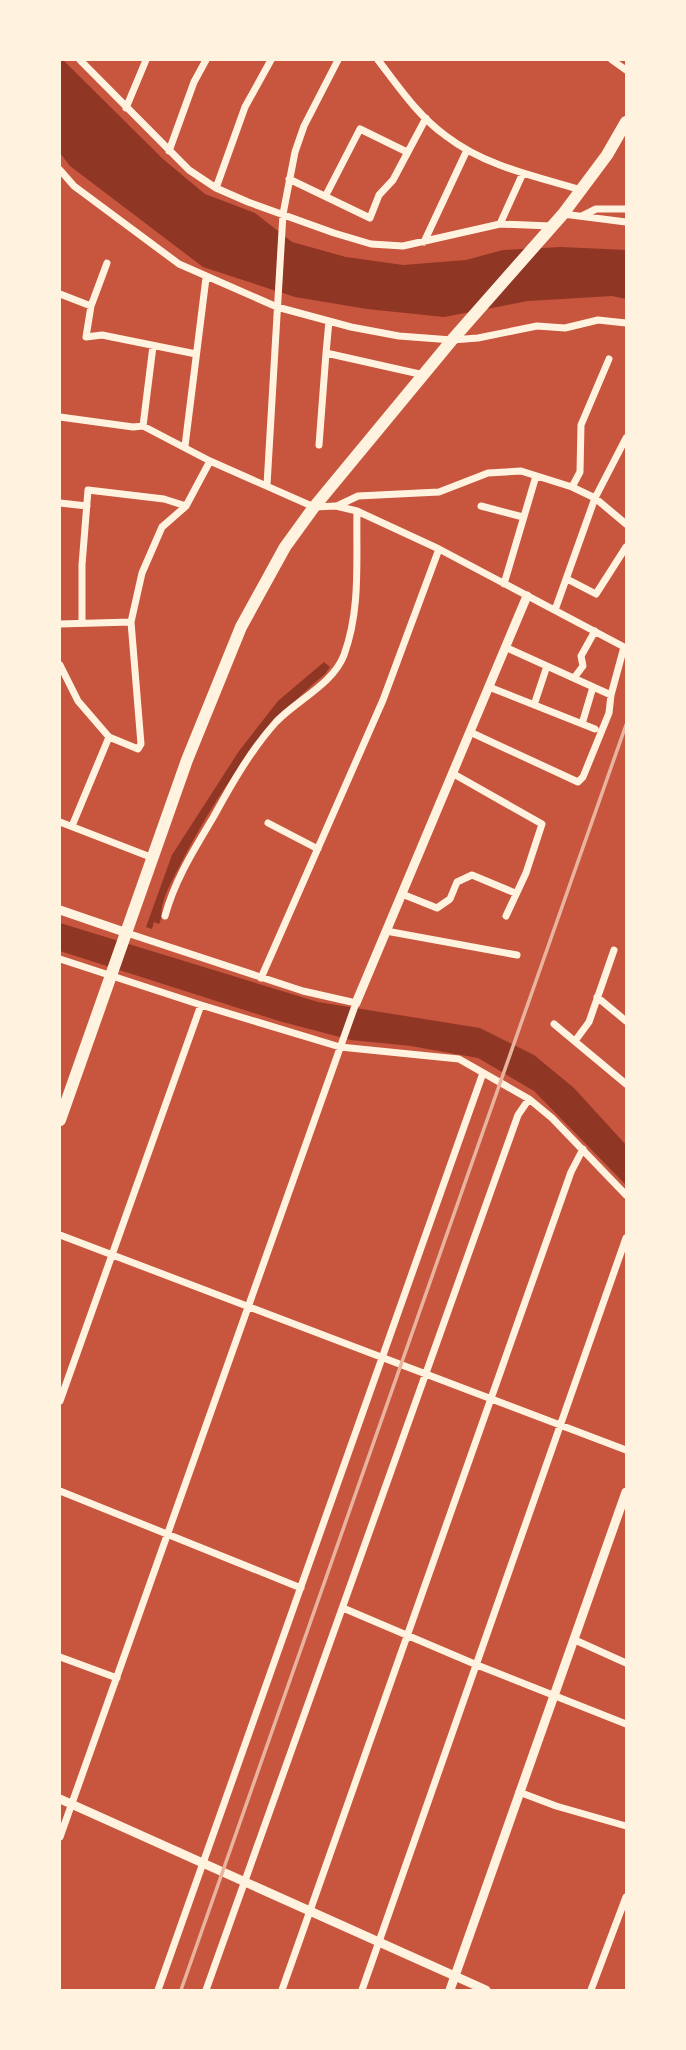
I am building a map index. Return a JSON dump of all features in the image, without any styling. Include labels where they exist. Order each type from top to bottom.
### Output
[{"type":"highway","points":[[60,1121],[187,760],[241,627],[285,547],[314,507],[452,340],[563,214],[607,155],[626,122]]},
{"type":"street","points":[[126,108],[146,60]]},
{"type":"street","points":[[169,151],[194,82],[206,60]]},
{"type":"street","points":[[216,188],[245,107],[271,60]]},
{"type":"street","points":[[267,485],[283,214],[289,179],[304,126],[338,60]]},
{"type":"street","points":[[378,60],[408,100],[445,135],[467,150],[497,165],[581,191]]},
{"type":"street","points":[[612,60],[626,70]]},
{"type":"street","points":[[84,61],[169,151],[216,188],[334,233],[371,244],[403,246],[500,224],[551,226]]},
{"type":"street","points":[[289,179],[370,218],[379,195],[393,180],[426,118]]},
{"type":"street","points":[[327,195],[360,129],[407,152]]},
{"type":"street","points":[[424,243],[467,150]]},
{"type":"street","points":[[60,170],[74,186],[179,264],[277,307],[399,336],[452,340],[478,338],[537,326],[565,328],[598,320],[626,323]]},
{"type":"street","points":[[500,224],[523,173]]},
{"type":"street","points":[[581,216],[596,209],[626,209]]},
{"type":"street","points":[[563,214],[626,222]]},
{"type":"street","points":[[107,263],[91,306],[86,337],[102,335],[196,354]]},
{"type":"street","points":[[185,446],[206,278]]},
{"type":"street","points":[[60,294],[91,306]]},
{"type":"street","points":[[319,445],[329,321]]},
{"type":"street","points":[[143,426],[153,345]]},
{"type":"street","points":[[326,353],[424,375]]},
{"type":"street","points":[[572,487],[579,472],[581,425],[609,359]]},
{"type":"street","points":[[60,417],[143,426],[210,461],[314,507],[337,506],[358,511],[439,549],[625,648],[611,695],[609,713],[583,777],[578,782],[470,732]]},
{"type":"street","points":[[555,610],[594,498],[626,438]]},
{"type":"street","points":[[60,665],[78,701],[109,737],[138,749],[141,744],[131,622],[142,573],[162,527],[186,506],[210,461]]},
{"type":"street","points":[[337,506],[358,496],[439,492],[488,473],[521,471],[572,487],[594,498],[626,524]]},
{"type":"street","points":[[504,584],[536,476]]},
{"type":"street","points":[[82,623],[82,565],[88,490],[164,499],[186,506]]},
{"type":"street","points":[[60,503],[87,506]]},
{"type":"street","points":[[481,506],[523,517]]},
{"type":"street","points":[[165,916],[171,893],[182,870],[236,776],[277,722],[326,680],[343,657],[355,612],[358,511]]},
{"type":"street","points":[[566,579],[596,594],[626,547]]},
{"type":"street","points":[[261,978],[383,700],[439,549]]},
{"type":"street","points":[[60,1837],[356,1003],[527,596]]},
{"type":"street","points":[[60,624],[131,622]]},
{"type":"street","points":[[574,678],[583,666],[581,656],[595,631]]},
{"type":"street","points":[[505,647],[611,695]]},
{"type":"street","points":[[534,705],[547,666]]},
{"type":"street","points":[[489,687],[595,729]]},
{"type":"street","points":[[582,724],[593,687]]},
{"type":"street","points":[[72,826],[109,737]]},
{"type":"street","points":[[453,773],[542,824],[526,873],[506,916]]},
{"type":"street","points":[[60,821],[153,858]]},
{"type":"street","points":[[268,822],[318,849]]},
{"type":"street","points":[[402,894],[437,908],[450,899],[457,882],[472,875],[515,893]]},
{"type":"street","points":[[60,910],[261,978],[356,1003]]},
{"type":"street","points":[[386,931],[517,955]]},
{"type":"street","points":[[575,1041],[589,1023],[614,950]]},
{"type":"street","points":[[60,959],[340,1047],[459,1059],[529,1098],[552,1118],[626,1195]]},
{"type":"street","points":[[597,997],[626,1021]]},
{"type":"street","points":[[60,1401],[201,1005]]},
{"type":"street","points":[[554,1024],[626,1084]]},
{"type":"street","points":[[158,1990],[483,1073]]},
{"type":"street","points":[[206,1990],[518,1115],[529,1098]]},
{"type":"street","points":[[282,1990],[571,1172],[583,1149]]},
{"type":"street","points":[[60,1235],[493,1397],[626,1450]]},
{"type":"street","points":[[362,1990],[626,1238]]},
{"type":"street","points":[[60,1491],[301,1588]]},
{"type":"street","points":[[450,1990],[626,1492]]},
{"type":"street","points":[[343,1608],[626,1724]]},
{"type":"street","points":[[575,1640],[626,1663]]},
{"type":"street","points":[[60,1657],[117,1678]]},
{"type":"street","points":[[519,1792],[604,1822],[626,1826]]},
{"type":"street","points":[[60,1799],[486,1990]]},
{"type":"street","points":[[592,1990],[626,1896]]},
{"type":"shaded area","points":[[60,60],[163,159],[205,194],[255,213],[292,242],[346,257],[403,265],[466,260],[503,250],[561,247],[626,250],[626,299],[612,296],[528,301],[444,317],[367,309],[295,297],[203,267],[70,166],[60,153]]},
{"type":"shaded area","points":[[324,662],[330,667],[325,674],[280,717],[224,789],[171,882],[159,924],[154,922],[152,929],[146,927],[172,855],[239,751],[278,701]]},
{"type":"shaded area","points":[[60,923],[318,1002],[480,1028],[534,1055],[574,1088],[626,1145],[626,1185],[534,1091],[478,1058],[411,1046],[351,1040],[279,1021],[60,951]]},
{"type":"railway","points":[[181,1990],[626,725]]}]
